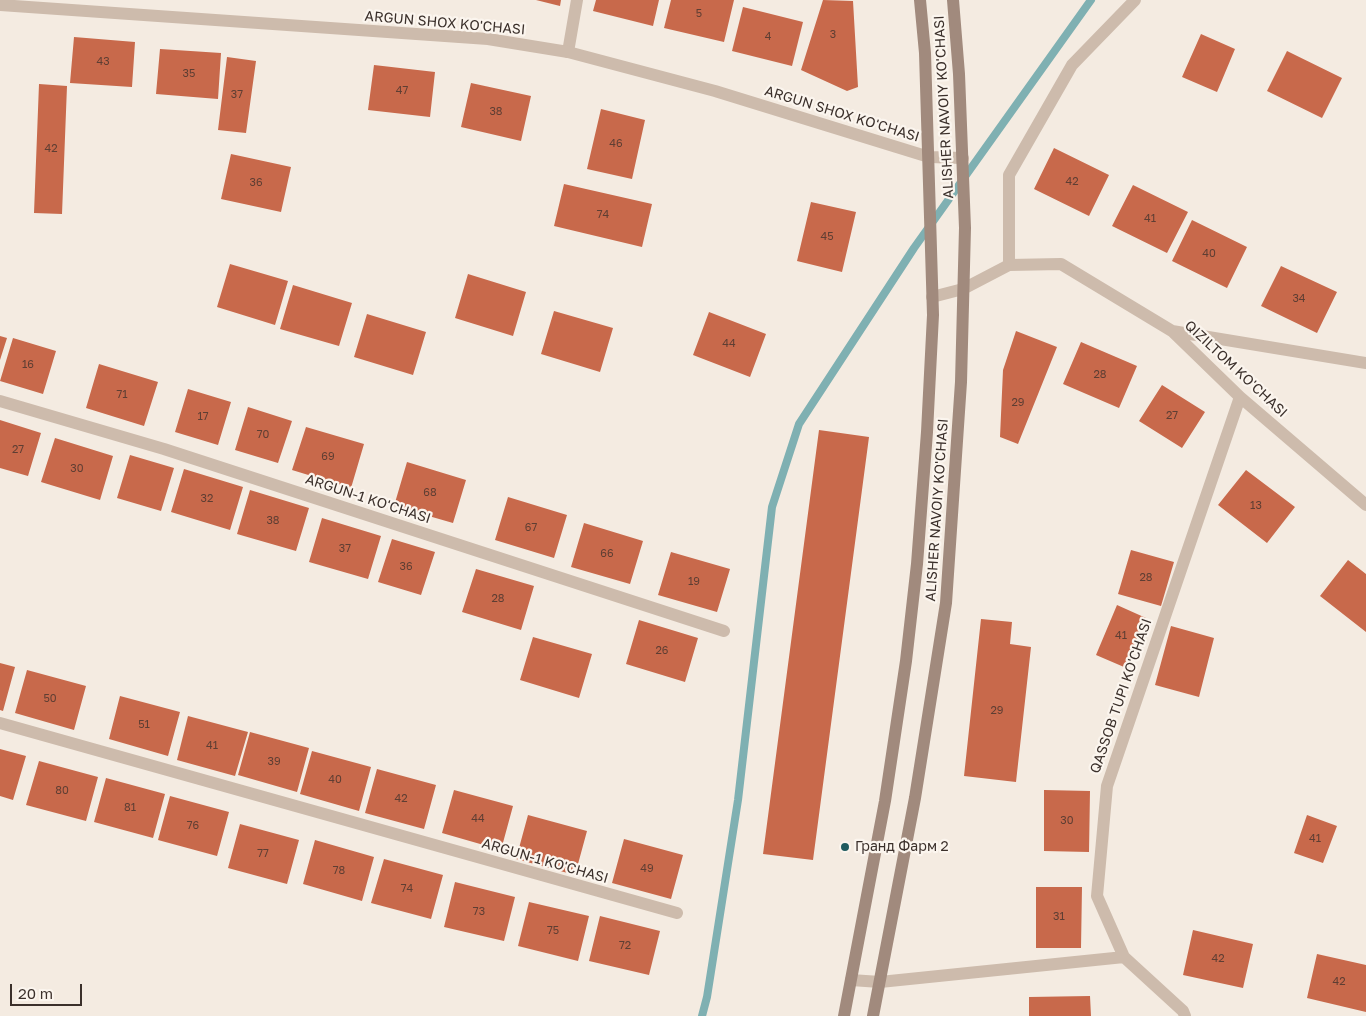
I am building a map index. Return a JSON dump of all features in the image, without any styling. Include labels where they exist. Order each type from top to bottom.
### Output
[{"type":"main road","name":"ALISHER NAVOIY KO'CHASI","points":[[844,1016],[885,801],[906,661],[927,432],[933,315],[925,53],[920,0]]},
{"type":"main road","name":"ALISHER NAVOIY KO'CHASI","points":[[873,1016],[915,798],[946,603],[961,382],[963,289],[963,158],[953,0]]},
{"type":"street","points":[[568,52],[577,0]]},
{"type":"street","points":[[1009,265],[1009,175],[1072,65],[1135,0]]},
{"type":"street","name":"ARGUN SHOX KO'CHASI","points":[[0,5],[488,39],[568,52],[716,91],[929,157],[963,158]]},
{"type":"street","name":"QIZILTOM KO'CHASI","points":[[932,297],[963,289],[1009,265],[1060,264],[1172,331],[1240,397],[1366,505]]},
{"type":"street","points":[[1172,331],[1366,363]]},
{"type":"street","name":"QASSOB TUPI KO'CHASI","points":[[1185,1016],[1183,1011],[1124,957],[1098,896],[1107,786],[1240,397]]},
{"type":"street","name":"ARGUN-1 KO'CHASI","points":[[0,401],[174,452],[724,631]]},
{"type":"street","name":"ARGUN-1 KO'CHASI","points":[[0,724],[677,913]]},
{"type":"street","points":[[851,980],[880,982],[1124,957]]},
{"type":"building","points":[[536,0],[561,0],[560,6]]},
{"type":"building","points":[[596,0],[659,0],[653,26],[593,11]]},
{"type":"building","points":[[671,0],[734,0],[724,42],[664,28]]},
{"type":"building","points":[[823,0],[853,1],[858,87],[847,91],[801,70]]},
{"type":"building","points":[[743,7],[803,22],[792,66],[732,51]]},
{"type":"building","points":[[1201,34],[1235,49],[1217,92],[1182,77]]},
{"type":"building","points":[[74,37],[135,42],[132,87],[70,83]]},
{"type":"building","points":[[160,49],[221,53],[218,99],[156,94]]},
{"type":"building","points":[[1287,51],[1342,78],[1322,118],[1267,91]]},
{"type":"building","points":[[227,57],[256,61],[246,133],[218,130]]},
{"type":"building","points":[[374,65],[435,72],[430,117],[368,110]]},
{"type":"building","points":[[471,83],[531,96],[521,141],[461,127]]},
{"type":"building","points":[[39,84],[67,86],[62,214],[34,213]]},
{"type":"building","points":[[601,109],[645,120],[632,179],[587,169]]},
{"type":"building","points":[[1054,148],[1109,175],[1089,216],[1034,189]]},
{"type":"building","points":[[231,154],[291,167],[281,212],[221,199]]},
{"type":"building","points":[[564,184],[652,204],[642,247],[554,226]]},
{"type":"building","points":[[1133,185],[1188,212],[1167,253],[1112,226]]},
{"type":"building","points":[[811,202],[856,212],[842,272],[797,261]]},
{"type":"building","points":[[1192,220],[1247,247],[1227,288],[1172,261]]},
{"type":"building","points":[[230,264],[288,281],[275,325],[217,307]]},
{"type":"building","points":[[1281,266],[1337,292],[1317,333],[1261,306]]},
{"type":"building","points":[[468,274],[526,292],[513,336],[455,318]]},
{"type":"building","points":[[293,285],[352,303],[339,346],[280,329]]},
{"type":"building","points":[[554,311],[613,328],[600,372],[541,354]]},
{"type":"building","points":[[709,312],[766,334],[750,377],[693,355]]},
{"type":"building","points":[[367,314],[426,332],[413,375],[354,357]]},
{"type":"building","points":[[1016,331],[1057,347],[1018,444],[1000,437],[1003,370]]},
{"type":"building","points":[[0,336],[7,338],[0,360]]},
{"type":"building","points":[[13,338],[56,351],[43,394],[0,381]]},
{"type":"building","points":[[1081,342],[1137,366],[1119,408],[1063,384]]},
{"type":"building","points":[[99,364],[158,382],[144,426],[86,408]]},
{"type":"building","points":[[1162,385],[1205,412],[1182,448],[1139,421]]},
{"type":"building","points":[[188,389],[231,402],[218,445],[175,432]]},
{"type":"building","points":[[248,407],[292,421],[278,463],[235,450]]},
{"type":"building","points":[[0,420],[41,433],[28,476],[0,468]]},
{"type":"building","points":[[306,427],[364,444],[351,488],[292,470]]},
{"type":"building","points":[[819,430],[869,437],[813,860],[763,854]]},
{"type":"building","points":[[55,438],[113,456],[100,500],[41,482]]},
{"type":"building","points":[[130,455],[174,468],[161,511],[117,498]]},
{"type":"building","points":[[407,462],[466,480],[453,523],[394,506]]},
{"type":"building","points":[[184,469],[243,487],[230,530],[171,512]]},
{"type":"building","points":[[1246,470],[1295,507],[1267,543],[1218,505]]},
{"type":"building","points":[[250,490],[309,508],[296,551],[237,534]]},
{"type":"building","points":[[508,497],[567,515],[554,558],[495,540]]},
{"type":"building","points":[[322,518],[381,536],[368,579],[309,562]]},
{"type":"building","points":[[584,523],[643,541],[630,584],[571,567]]},
{"type":"building","points":[[392,539],[435,552],[421,595],[378,582]]},
{"type":"building","points":[[1131,550],[1174,562],[1161,606],[1118,594]]},
{"type":"building","points":[[671,552],[730,569],[717,612],[658,595]]},
{"type":"building","points":[[1348,560],[1366,574],[1366,632],[1320,596]]},
{"type":"building","points":[[476,569],[534,586],[521,630],[462,612]]},
{"type":"building","points":[[1117,605],[1146,618],[1124,667],[1096,655]]},
{"type":"building","points":[[981,619],[1012,622],[1010,644],[1031,647],[1016,782],[964,776]]},
{"type":"building","points":[[639,620],[698,638],[685,682],[626,664]]},
{"type":"building","points":[[1171,626],[1214,638],[1199,697],[1155,685]]},
{"type":"building","points":[[533,637],[592,654],[579,698],[520,680]]},
{"type":"building","points":[[0,663],[15,667],[3,711],[0,710]]},
{"type":"building","points":[[27,670],[86,686],[74,730],[15,713]]},
{"type":"building","points":[[120,696],[180,712],[168,756],[109,739]]},
{"type":"building","points":[[188,716],[248,732],[235,776],[177,760]]},
{"type":"building","points":[[250,732],[309,748],[297,792],[238,775]]},
{"type":"building","points":[[0,749],[26,756],[13,800],[0,796]]},
{"type":"building","points":[[312,751],[371,767],[359,811],[300,794]]},
{"type":"building","points":[[39,761],[98,777],[86,821],[26,805]]},
{"type":"building","points":[[377,769],[436,785],[424,829],[365,813]]},
{"type":"building","points":[[106,778],[165,794],[153,838],[94,822]]},
{"type":"building","points":[[454,790],[513,806],[501,850],[442,833]]},
{"type":"building","points":[[1044,790],[1090,791],[1089,852],[1044,851]]},
{"type":"building","points":[[170,796],[229,812],[217,856],[158,840]]},
{"type":"building","points":[[528,815],[587,831],[575,875],[516,859]]},
{"type":"building","points":[[1307,815],[1337,826],[1323,863],[1294,853]]},
{"type":"building","points":[[240,824],[299,840],[287,884],[228,868]]},
{"type":"building","points":[[624,839],[683,855],[671,899],[612,883]]},
{"type":"building","points":[[315,840],[374,857],[362,901],[303,884]]},
{"type":"building","points":[[384,859],[443,875],[431,919],[371,903]]},
{"type":"building","points":[[455,882],[515,897],[504,941],[444,927]]},
{"type":"building","points":[[1036,887],[1082,887],[1081,948],[1036,948]]},
{"type":"building","points":[[529,902],[589,916],[578,961],[518,946]]},
{"type":"building","points":[[600,916],[660,931],[649,975],[589,961]]},
{"type":"building","points":[[1193,930],[1253,944],[1243,988],[1183,975]]},
{"type":"building","points":[[1317,954],[1366,965],[1366,1012],[1307,998]]},
{"type":"building","points":[[1090,996],[1091,1016],[1029,1016],[1029,997]]},
{"type":"waterway","points":[[702,1016],[707,997],[738,800],[772,507],[799,424],[914,248],[1091,0]]},
{"type":"place","name":"Гранд Фарм 2","points":[[845,847]]}]
